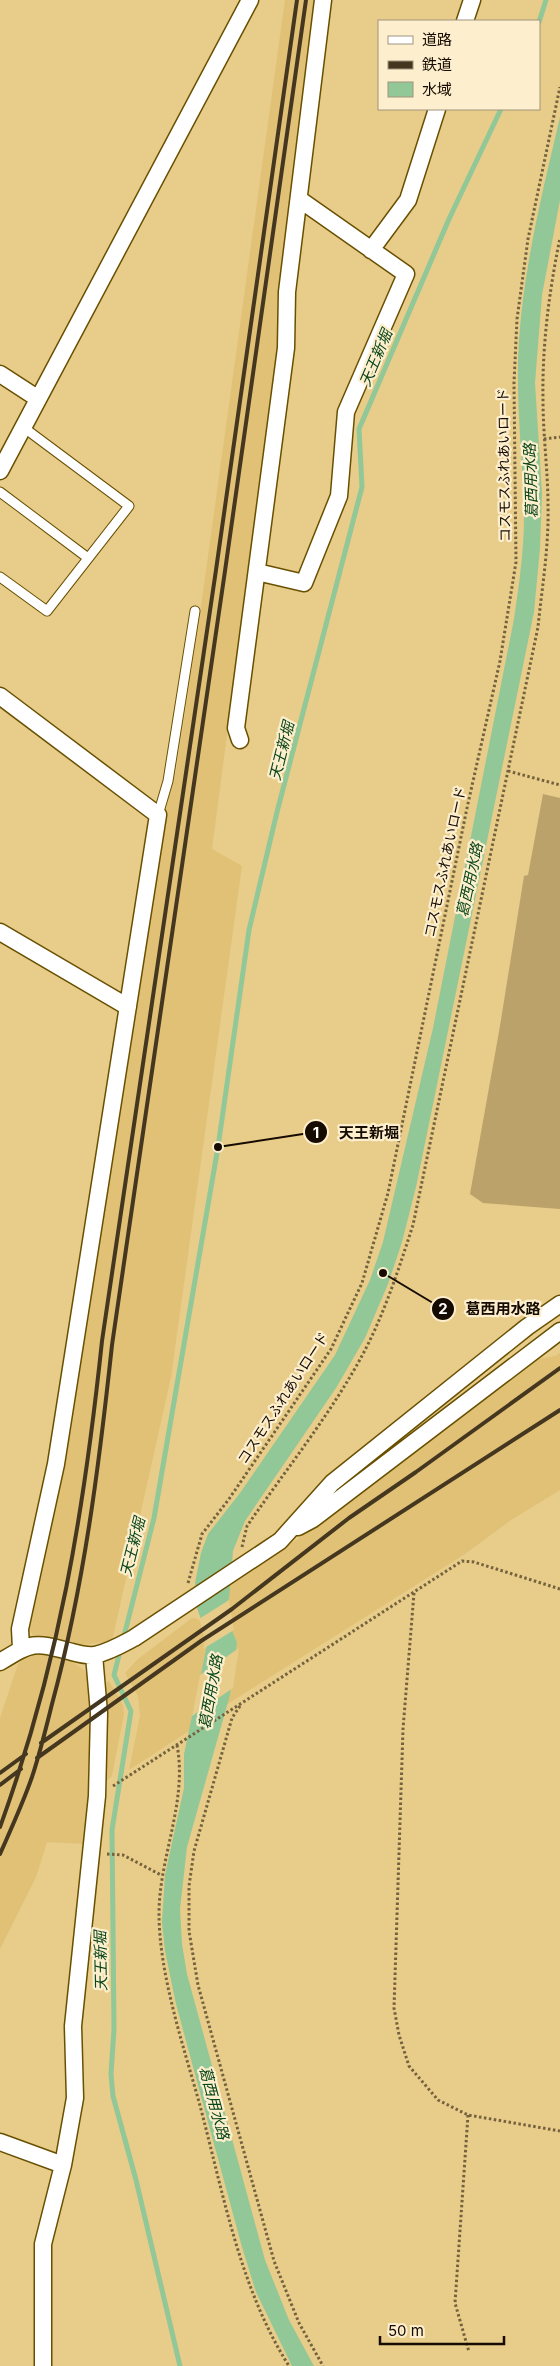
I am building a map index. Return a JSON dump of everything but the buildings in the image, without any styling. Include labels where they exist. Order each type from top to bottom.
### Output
[{"type":"street","points":[[0,471],[37,398],[250,0]]},
{"type":"street","points":[[240,740],[236,728],[286,348],[287,292],[324,0]]},
{"type":"street","points":[[465,20],[472,0]]},
{"type":"street","points":[[371,250],[408,200],[437,110]]},
{"type":"street","points":[[256,572],[304,584],[339,496],[346,412],[406,274],[299,199]]},
{"type":"street","points":[[0,374],[37,398]]},
{"type":"street","points":[[0,696],[158,815],[56,1464],[20,1629],[21,1648]]},
{"type":"street","points":[[0,932],[128,1007]]},
{"type":"street","points":[[0,1662],[21,1648],[38,1644],[86,1655],[102,1653],[134,1638],[189,1596],[247,1564],[280,1541],[332,1483],[527,1327],[560,1304]]},
{"type":"street","points":[[292,1529],[314,1519],[560,1331]]},
{"type":"street","points":[[43,2366],[43,2244],[63,2165],[75,2098],[73,2026],[97,1796],[102,1653]]},
{"type":"street","points":[[0,2142],[63,2165]]},
{"type":"lane","points":[[0,577],[47,611],[129,506],[23,427]]},
{"type":"lane","points":[[0,492],[88,558]]},
{"type":"lane","points":[[158,815],[168,781],[195,611]]},
{"type":"path","name":"コスモスふれあいロード","points":[[189,1596],[202,1534],[229,1499],[331,1350],[362,1282],[388,1193],[467,808],[500,661],[516,562],[514,383],[517,319],[530,230],[560,87]]},
{"type":"path","points":[[247,1564],[242,1548],[247,1526],[356,1366],[384,1308],[413,1225],[538,627],[546,558],[548,508],[543,399],[545,341],[550,290],[560,238]]},
{"type":"path","points":[[544,439],[560,437]]},
{"type":"path","points":[[508,771],[560,785]]},
{"type":"path","points":[[110,1788],[240,1706],[462,1561],[474,1562],[560,1589]]},
{"type":"path","points":[[414,1593],[403,1729],[394,2008],[399,2035],[409,2066],[438,2100],[468,2115],[560,2131]]},
{"type":"path","points":[[240,1706],[232,1718],[194,1851],[189,1886],[192,1950],[198,1984],[274,2261],[299,2323],[323,2366]]},
{"type":"path","points":[[177,1745],[179,1791],[161,1875],[160,1943],[182,2041],[245,2272],[268,2328],[289,2366]]},
{"type":"path","points":[[106,1854],[123,1855],[161,1875]]},
{"type":"path","points":[[468,2115],[455,2303],[469,2352]]},
{"type":"shaded area","points":[[285,0],[316,0],[278,303],[278,346],[212,849],[242,866],[171,1377],[112,1641],[76,1646],[34,1637],[27,1626],[164,812],[176,771],[201,607]]},
{"type":"shaded area","points":[[543,794],[560,798],[560,1209],[483,1203],[470,1194],[524,876],[528,875]]},
{"type":"shaded area","points":[[560,1353],[560,1490],[511,1520],[465,1554],[226,1705],[237,1642],[226,1603],[229,1586],[346,1506],[533,1360],[555,1356]]},
{"type":"shaded area","points":[[192,1618],[202,1620],[208,1640],[189,1731],[129,1770],[140,1716],[138,1696],[125,1673],[138,1659]]},
{"type":"shaded area","points":[[40,1653],[67,1658],[85,1671],[91,1683],[91,1794],[86,1844],[47,1842],[36,1877],[0,1949],[0,1718],[18,1664],[24,1659]]},
{"type":"shaded area","points":[[109,1681],[123,1705],[124,1714],[112,1776],[103,1784],[103,1684]]},
{"type":"water","points":[[560,117],[560,200],[542,295],[535,383],[542,493],[540,548],[534,612],[416,1187],[402,1242],[388,1284],[365,1338],[336,1388],[245,1521],[233,1551],[229,1599],[226,1603],[237,1642],[230,1695],[187,1847],[180,1909],[182,1944],[187,1974],[265,2260],[289,2320],[314,2366],[292,2366],[256,2292],[242,2247],[176,2004],[165,1951],[162,1922],[165,1875],[184,1788],[184,1754],[208,1640],[197,1608],[195,1583],[201,1553],[208,1534],[240,1493],[335,1355],[370,1280],[383,1242],[433,1028],[514,619],[524,530],[518,384],[519,340],[525,284],[535,228]]},
{"type":"pier","points":[[229,1600],[234,1630],[203,1649],[205,1640],[199,1619]]},
{"type":"pier","points":[[239,1648],[233,1688],[192,1716],[200,1675]]},
{"type":"waterway","name":"天王新堀","points":[[540,20],[546,0]]},
{"type":"waterway","name":"天王新堀","points":[[123,1640],[154,1518],[218,1147],[249,930],[277,812],[362,487],[359,429],[449,219],[501,110]]},
{"type":"waterway","name":"天王新堀","points":[[120,1651],[114,1675],[131,1711],[112,1830],[114,2029],[111,2074],[113,2096],[136,2180],[180,2366]]},
{"type":"railway","points":[[0,1827],[21,1767],[53,1647],[66,1587],[87,1466],[102,1341],[216,570],[297,0]]},
{"type":"railway","points":[[0,1854],[25,1796],[40,1750],[63,1660],[82,1570],[102,1436],[112,1345],[306,0]]},
{"type":"railway","points":[[41,1743],[232,1609],[349,1518],[560,1368]]},
{"type":"railway","points":[[37,1758],[201,1641],[560,1410]]},
{"type":"railway","points":[[0,1773],[26,1754]]},
{"type":"railway","points":[[0,1785],[21,1769]]},
{"type":"place","name":"天王新堀","points":[[218,1147]]},
{"type":"place","name":"葛西用水路","points":[[383,1273]]}]
